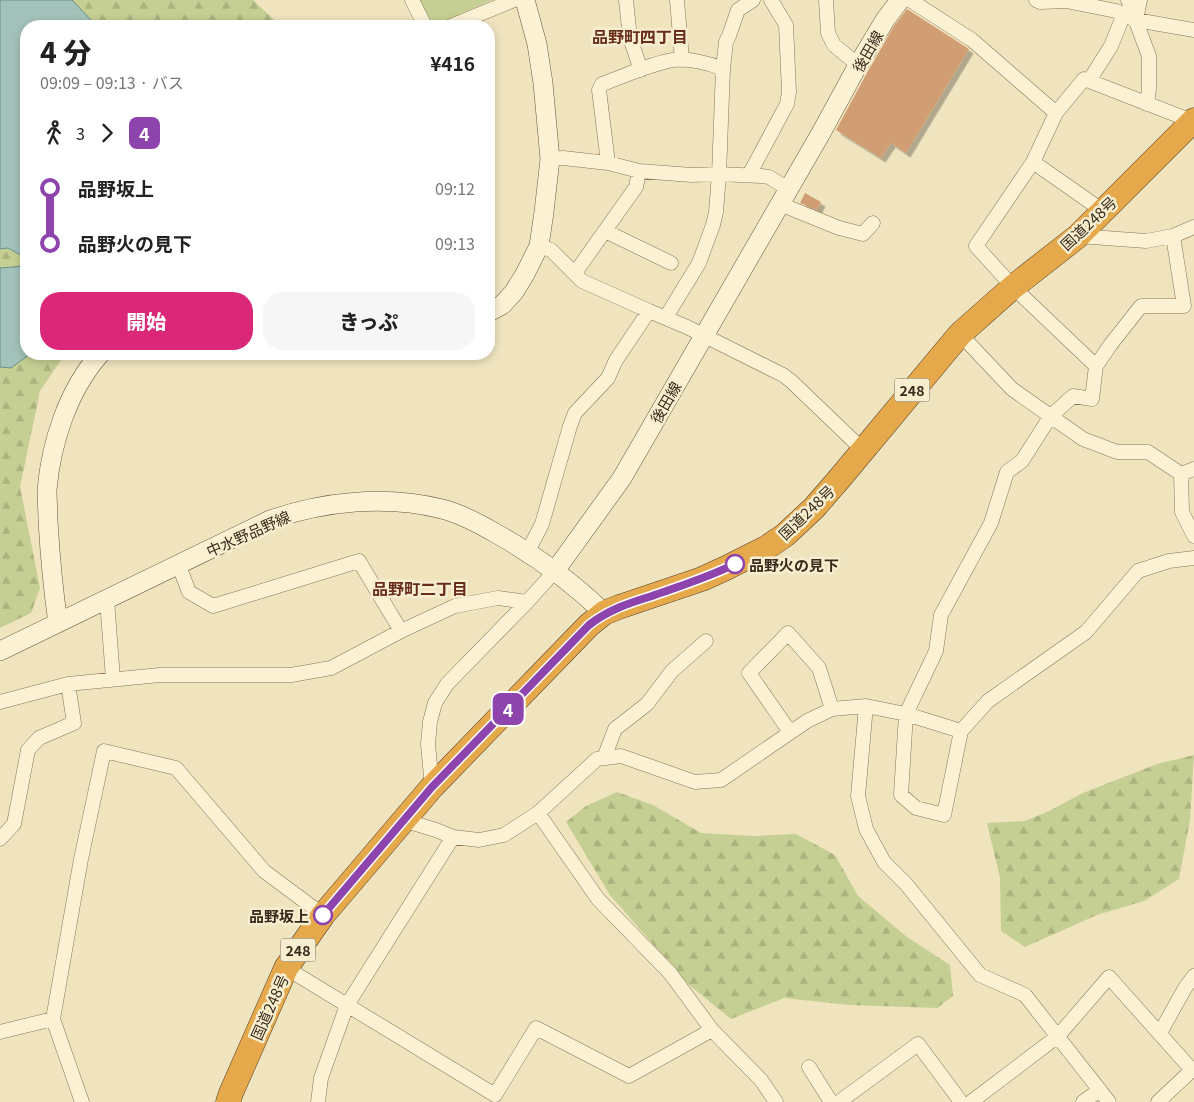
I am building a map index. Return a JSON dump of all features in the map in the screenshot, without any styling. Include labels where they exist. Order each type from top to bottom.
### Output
[{"type":"highway","name":"国道248号","points":[[224,1099],[286,968],[323,915],[432,787],[589,625],[604,614],[702,579],[766,548],[785,535],[814,508],[960,334],[1013,287],[1078,236],[1193,120]]},
{"type":"street","points":[[412,0],[422,20]]},
{"type":"street","points":[[466,20],[514,0]]},
{"type":"street","points":[[495,309],[502,305],[514,292],[538,246],[550,159],[543,83],[537,44],[525,0]]},
{"type":"street","points":[[626,0],[630,38],[641,70]]},
{"type":"street","points":[[677,0],[682,60]]},
{"type":"street","points":[[666,317],[699,263],[716,212],[726,42],[738,10],[753,0]]},
{"type":"street","points":[[749,175],[787,104],[789,92],[786,25],[770,0]]},
{"type":"street","points":[[826,0],[828,33],[834,45],[858,64]]},
{"type":"street","name":"後田線","points":[[432,787],[428,744],[430,722],[435,702],[447,684],[555,571],[622,478],[821,133],[858,64],[885,20],[900,0]]},
{"type":"street","points":[[910,0],[972,40],[1056,113]]},
{"type":"street","points":[[1036,0],[1040,2],[1066,1],[1194,30]]},
{"type":"street","points":[[1128,0],[1130,17],[1149,56],[1150,88],[1147,104]]},
{"type":"street","points":[[1089,82],[1140,0]]},
{"type":"street","points":[[608,163],[599,90],[602,84],[673,60],[682,60],[723,69]]},
{"type":"street","points":[[1096,366],[1013,287],[976,246],[1033,162],[1056,113],[1084,79],[1193,120]]},
{"type":"street","points":[[550,159],[563,158],[608,163],[639,171],[692,175],[719,174],[769,177],[784,196],[839,228],[863,234],[873,223]]},
{"type":"street","points":[[1033,162],[1103,211]]},
{"type":"street","points":[[575,273],[636,187],[639,171]]},
{"type":"street","points":[[1078,236],[1146,242],[1173,236],[1194,227]]},
{"type":"street","points":[[605,231],[671,263]]},
{"type":"street","points":[[1173,236],[1184,306],[1141,306],[1096,366],[1092,399],[1073,396],[1050,417],[1022,460],[1007,472],[991,523],[941,615],[936,651],[906,714],[901,795],[916,808],[944,815],[961,731],[988,700],[1086,632],[1138,571],[1169,561],[1194,558]]},
{"type":"street","points":[[538,246],[551,250],[582,281],[704,335],[791,381],[863,450]]},
{"type":"street","points":[[528,551],[542,524],[575,414],[608,378],[616,360],[649,311]]},
{"type":"street","points":[[960,334],[1012,389],[1083,440],[1117,452],[1148,452],[1188,472],[1182,512],[1194,536]]},
{"type":"street","points":[[58,623],[49,545],[47,491],[55,441],[70,402],[86,370],[95,360]]},
{"type":"street","name":"中水野品野線","points":[[0,652],[277,518],[313,508],[359,502],[386,502],[443,509],[470,519],[528,551],[589,598],[604,614]]},
{"type":"street","points":[[179,566],[189,592],[213,606],[360,561],[402,631]]},
{"type":"street","points":[[0,702],[68,684],[160,675],[291,675],[331,668],[455,606],[498,598],[527,602]]},
{"type":"street","points":[[107,600],[113,680]]},
{"type":"street","points":[[790,732],[749,673],[788,634],[819,668],[832,709]]},
{"type":"street","points":[[604,758],[615,729],[647,704],[672,671],[706,641]]},
{"type":"street","points":[[0,839],[14,824],[28,750],[39,738],[74,724],[68,684]]},
{"type":"street","points":[[866,706],[858,796],[866,829],[884,862],[906,884],[980,975],[1026,995],[1109,1102]]},
{"type":"street","points":[[403,820],[453,837],[479,840],[504,835],[538,813],[597,759],[604,758],[621,756],[695,782],[721,780],[807,721],[832,709],[866,706],[906,714],[961,731]]},
{"type":"street","points":[[82,1102],[53,1019],[81,859],[104,751],[176,768],[264,872],[323,915]]},
{"type":"street","points":[[538,813],[598,899],[670,973],[712,1030],[761,1080],[776,1102]]},
{"type":"street","points":[[318,1102],[321,1078],[347,1005],[453,837]]},
{"type":"street","points":[[286,968],[495,1095],[536,1028],[629,1076],[712,1030]]},
{"type":"street","points":[[1160,1033],[1185,988],[1194,976]]},
{"type":"street","points":[[971,1102],[1058,1036],[1109,977],[1192,1070],[1158,1102]]},
{"type":"street","points":[[0,1032],[53,1019]]},
{"type":"street","points":[[839,1102],[918,1044],[961,1102]]},
{"type":"street","points":[[809,1067],[831,1102]]},
{"type":"street","points":[[1083,1102],[1100,1090]]},
{"type":"green space","points":[[0,0],[253,0],[275,20],[20,20],[20,360],[61,360],[40,391],[20,487],[40,588],[31,613],[0,628]]},
{"type":"green space","points":[[418,0],[492,0],[447,20],[428,20]]},
{"type":"green space","points":[[1194,755],[1190,820],[1179,879],[1144,901],[1097,915],[1025,947],[1001,931],[1000,878],[987,823],[1025,821],[1083,793],[1157,764]]},
{"type":"green space","points":[[617,792],[653,805],[701,833],[754,836],[796,834],[835,855],[858,896],[907,937],[950,965],[953,996],[937,1008],[849,1005],[784,998],[731,1019],[688,984],[610,895],[566,822],[586,806]]},
{"type":"water","points":[[0,0],[72,0],[91,20],[20,20],[20,255],[8,248],[0,249]]},
{"type":"water","points":[[20,266],[20,360],[22,360],[11,368],[0,367],[0,268]]},
{"type":"building","points":[[907,9],[969,49],[906,153],[891,143],[881,158],[836,130],[894,26]]},
{"type":"building","points":[[805,193],[821,202],[817,210],[800,203]]},
{"type":"bus line","name":"4","points":[[323,915],[432,787],[589,625],[604,614],[619,607],[702,579],[735,564]]},
{"type":"place","name":"品野火の見下","points":[[735,564]]},
{"type":"place","name":"品野坂上","points":[[323,915]]},
{"type":"district","name":"品野町四丁目","points":[[640,36]]},
{"type":"district","name":"品野町二丁目","points":[[420,588]]}]
